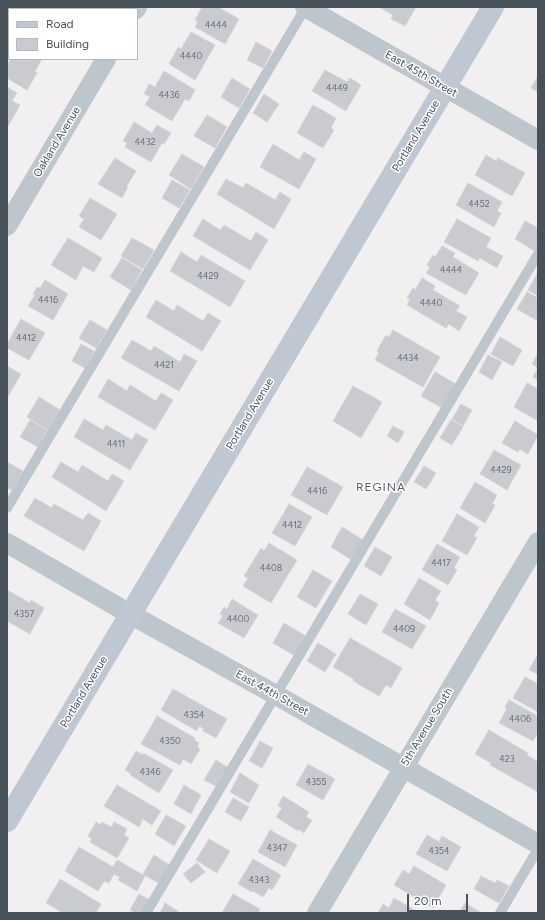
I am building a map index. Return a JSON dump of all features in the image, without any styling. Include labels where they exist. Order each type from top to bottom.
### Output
[{"type":"street","name":"East 45th Street","points":[[306,7],[538,140]]},
{"type":"street","name":"Portland Avenue","points":[[7,821],[493,7]]},
{"type":"street","name":"Oakland Avenue","points":[[7,226],[105,60]]},
{"type":"street","name":"5th Avenue South","points":[[317,913],[538,542]]},
{"type":"street","name":"East 44th Street","points":[[7,543],[538,844]]},
{"type":"lane","points":[[7,508],[306,7]]},
{"type":"lane","points":[[146,913],[538,254]]},
{"type":"lane","points":[[500,913],[538,849]]},
{"type":"building","points":[[202,7],[218,7],[239,19],[225,44],[195,27],[198,22],[195,20]]},
{"type":"building","points":[[379,7],[416,7],[405,26],[391,19],[393,15]]},
{"type":"building","points":[[191,32],[215,45],[195,80],[169,64],[178,47],[181,49]]},
{"type":"building","points":[[256,42],[272,51],[263,68],[247,60]]},
{"type":"building","points":[[10,60],[41,60],[35,71],[37,73],[27,90],[7,78],[7,65]]},
{"type":"building","points":[[325,70],[347,82],[350,78],[361,85],[346,111],[312,91]]},
{"type":"building","points":[[164,71],[195,90],[189,101],[185,99],[172,121],[145,105],[150,97],[144,94],[149,84],[155,87]]},
{"type":"building","points":[[538,76],[538,92],[531,88]]},
{"type":"building","points":[[232,78],[250,89],[239,108],[221,97]]},
{"type":"building","points":[[7,87],[17,93],[12,101],[20,105],[7,128]]},
{"type":"building","points":[[264,94],[279,104],[267,122],[253,113]]},
{"type":"building","points":[[313,105],[336,118],[331,128],[334,130],[323,148],[297,133]]},
{"type":"building","points":[[207,115],[227,127],[215,148],[194,136]]},
{"type":"building","points":[[134,122],[152,133],[157,125],[171,133],[164,144],[162,143],[151,162],[125,147],[127,143],[123,141]]},
{"type":"building","points":[[273,144],[299,160],[304,152],[316,159],[299,189],[260,167]]},
{"type":"building","points":[[182,154],[204,167],[191,189],[169,175]]},
{"type":"building","points":[[486,155],[496,161],[498,158],[525,173],[512,196],[475,175]]},
{"type":"building","points":[[115,158],[136,171],[126,187],[128,187],[122,198],[98,184]]},
{"type":"building","points":[[226,179],[243,188],[246,183],[275,200],[280,192],[291,199],[274,229],[217,194]]},
{"type":"building","points":[[172,180],[190,190],[179,208],[162,198]]},
{"type":"building","points":[[468,183],[502,202],[497,211],[501,213],[494,227],[456,205]]},
{"type":"building","points":[[90,198],[117,214],[101,240],[79,227],[84,219],[79,216]]},
{"type":"building","points":[[203,219],[220,230],[224,225],[251,241],[256,232],[268,240],[250,270],[193,236]]},
{"type":"building","points":[[457,219],[491,238],[486,247],[503,256],[497,268],[480,258],[478,261],[444,242]]},
{"type":"building","points":[[525,221],[538,228],[538,246],[535,251],[515,239]]},
{"type":"building","points":[[68,238],[102,258],[94,272],[83,266],[76,280],[51,265]]},
{"type":"building","points":[[132,238],[154,250],[143,269],[121,256]]},
{"type":"building","points":[[442,246],[455,253],[453,257],[479,273],[466,295],[426,273],[430,267],[427,265],[433,255],[435,257]]},
{"type":"building","points":[[181,252],[197,262],[201,255],[245,281],[230,307],[170,271]]},
{"type":"building","points":[[122,258],[142,270],[131,290],[110,277]]},
{"type":"building","points":[[538,274],[538,296],[528,290]]},
{"type":"building","points":[[422,278],[435,286],[433,290],[460,306],[456,311],[467,317],[459,331],[449,324],[446,328],[407,305],[410,300],[407,298],[413,288],[415,290]]},
{"type":"building","points":[[45,280],[68,294],[53,320],[28,306],[35,295],[33,294],[37,287],[40,288]]},
{"type":"building","points":[[527,292],[538,298],[538,321],[517,309]]},
{"type":"building","points":[[156,300],[174,311],[177,305],[203,321],[208,313],[221,321],[202,351],[146,317]]},
{"type":"building","points":[[21,319],[45,333],[29,360],[7,348],[7,344]]},
{"type":"building","points":[[90,320],[107,330],[96,348],[79,338]]},
{"type":"building","points":[[393,330],[440,357],[423,387],[375,360],[379,352],[377,351],[386,335],[389,337]]},
{"type":"building","points":[[500,337],[522,350],[513,366],[491,354]]},
{"type":"building","points":[[132,340],[151,351],[154,346],[180,362],[184,354],[197,361],[179,391],[121,358]]},
{"type":"building","points":[[81,344],[94,351],[85,368],[72,361]]},
{"type":"building","points":[[538,353],[538,368],[532,364]]},
{"type":"building","points":[[488,355],[502,362],[492,380],[479,372]]},
{"type":"building","points":[[7,366],[21,374],[7,398]]},
{"type":"building","points":[[538,368],[538,380],[533,377]]},
{"type":"building","points":[[435,372],[456,384],[442,408],[421,396]]},
{"type":"building","points":[[108,379],[127,391],[130,385],[156,401],[161,393],[173,400],[155,430],[98,397]]},
{"type":"building","points":[[527,383],[538,389],[538,421],[514,407]]},
{"type":"building","points":[[353,386],[382,402],[361,438],[333,421]]},
{"type":"building","points":[[39,397],[60,410],[48,430],[27,417]]},
{"type":"building","points":[[461,404],[472,410],[463,426],[452,419]]},
{"type":"building","points":[[84,419],[103,430],[106,425],[132,440],[136,433],[148,440],[130,470],[74,437]]},
{"type":"building","points":[[30,420],[47,430],[38,447],[20,437]]},
{"type":"building","points":[[451,420],[463,427],[452,445],[440,438]]},
{"type":"building","points":[[515,421],[538,435],[528,454],[520,449],[518,452],[502,443]]},
{"type":"building","points":[[393,426],[404,432],[398,443],[387,436]]},
{"type":"building","points":[[494,450],[521,465],[507,490],[480,474]]},
{"type":"building","points":[[7,462],[23,471],[12,490],[7,488]]},
{"type":"building","points":[[61,462],[78,472],[82,465],[108,481],[112,474],[124,481],[106,511],[52,477]]},
{"type":"building","points":[[424,466],[436,473],[426,489],[414,482]]},
{"type":"building","points":[[307,467],[343,487],[327,515],[291,495]]},
{"type":"building","points":[[475,482],[497,495],[492,504],[495,505],[485,523],[460,508]]},
{"type":"building","points":[[35,498],[52,508],[54,504],[83,520],[88,513],[101,521],[84,551],[24,516]]},
{"type":"building","points":[[289,504],[312,517],[295,546],[272,533]]},
{"type":"building","points":[[457,514],[479,527],[474,536],[477,538],[467,555],[442,541]]},
{"type":"building","points":[[342,527],[363,540],[352,560],[331,547]]},
{"type":"building","points":[[269,543],[297,560],[271,603],[243,586],[248,578],[244,576],[261,548],[264,551]]},
{"type":"building","points":[[437,544],[460,557],[454,568],[457,570],[448,585],[422,570]]},
{"type":"building","points":[[375,547],[392,557],[381,576],[364,566]]},
{"type":"building","points":[[313,570],[332,581],[316,608],[297,597]]},
{"type":"building","points":[[419,578],[441,591],[435,600],[439,603],[430,620],[404,604]]},
{"type":"building","points":[[7,590],[30,603],[31,600],[44,608],[30,634],[7,621]]},
{"type":"building","points":[[360,594],[378,604],[366,625],[348,614]]},
{"type":"building","points":[[232,599],[258,615],[244,638],[218,623],[223,616],[220,614],[224,607],[227,609]]},
{"type":"building","points":[[395,609],[426,626],[412,649],[382,632]]},
{"type":"building","points":[[284,623],[306,636],[295,656],[273,643]]},
{"type":"building","points":[[350,638],[402,668],[391,688],[386,685],[379,696],[333,667]]},
{"type":"building","points":[[318,643],[336,654],[325,672],[307,661]]},
{"type":"building","points":[[538,654],[538,674],[529,670]]},
{"type":"building","points":[[525,677],[538,684],[538,712],[513,698]]},
{"type":"building","points":[[173,689],[227,719],[216,738],[203,731],[204,729],[199,726],[197,731],[161,710]]},
{"type":"building","points":[[509,700],[538,716],[538,732],[533,741],[499,723],[507,708],[505,707]]},
{"type":"building","points":[[157,716],[195,738],[194,740],[199,743],[197,747],[200,749],[191,764],[183,759],[180,765],[141,744]]},
{"type":"building","points":[[489,730],[528,753],[527,755],[538,762],[538,792],[490,765],[491,763],[475,754]]},
{"type":"building","points":[[260,741],[273,748],[262,768],[249,761]]},
{"type":"building","points":[[136,751],[143,755],[143,753],[173,770],[159,793],[130,775],[131,774],[125,770]]},
{"type":"building","points":[[216,760],[229,768],[218,787],[204,780]]},
{"type":"building","points":[[308,764],[335,779],[323,800],[296,785]]},
{"type":"building","points":[[240,773],[259,785],[249,803],[230,792]]},
{"type":"building","points":[[117,785],[161,811],[152,825],[143,819],[139,827],[104,806]]},
{"type":"building","points":[[184,785],[201,795],[191,814],[174,804]]},
{"type":"building","points":[[283,796],[309,812],[306,817],[312,820],[304,833],[298,829],[298,831],[276,817],[282,808],[278,806]]},
{"type":"building","points":[[233,798],[249,807],[241,821],[225,812]]},
{"type":"building","points":[[166,815],[186,826],[174,846],[155,834]]},
{"type":"building","points":[[96,822],[100,825],[102,822],[111,827],[114,822],[127,829],[124,835],[129,838],[117,858],[90,842],[92,839],[88,836]]},
{"type":"building","points":[[270,830],[297,845],[285,867],[258,852]]},
{"type":"building","points":[[427,835],[439,842],[442,836],[461,847],[447,871],[416,854]]},
{"type":"building","points":[[209,839],[230,851],[217,873],[196,860]]},
{"type":"building","points":[[79,847],[113,867],[117,860],[145,876],[137,891],[118,880],[120,877],[114,874],[109,883],[104,881],[98,891],[65,871]]},
{"type":"building","points":[[154,855],[171,866],[160,884],[143,874]]},
{"type":"building","points":[[253,859],[281,875],[272,890],[269,888],[263,897],[238,884]]},
{"type":"building","points":[[197,863],[205,872],[191,883],[183,874]]},
{"type":"building","points":[[414,866],[446,885],[433,908],[394,885],[403,870],[409,874]]},
{"type":"building","points":[[481,876],[495,883],[497,880],[509,886],[499,903],[474,889]]},
{"type":"building","points":[[60,879],[101,904],[96,913],[63,913],[46,903]]},
{"type":"building","points":[[139,894],[150,900],[143,913],[135,913],[130,910]]},
{"type":"building","points":[[233,894],[260,909],[258,913],[222,913]]},
{"type":"building","points":[[394,898],[420,913],[378,913],[383,904],[389,908]]},
{"type":"building","points":[[165,903],[178,911],[177,913],[160,913]]},
{"type":"building","points":[[465,903],[482,913],[459,913]]},
{"type":"district","name":"REGINA","points":[[381,487]]}]
